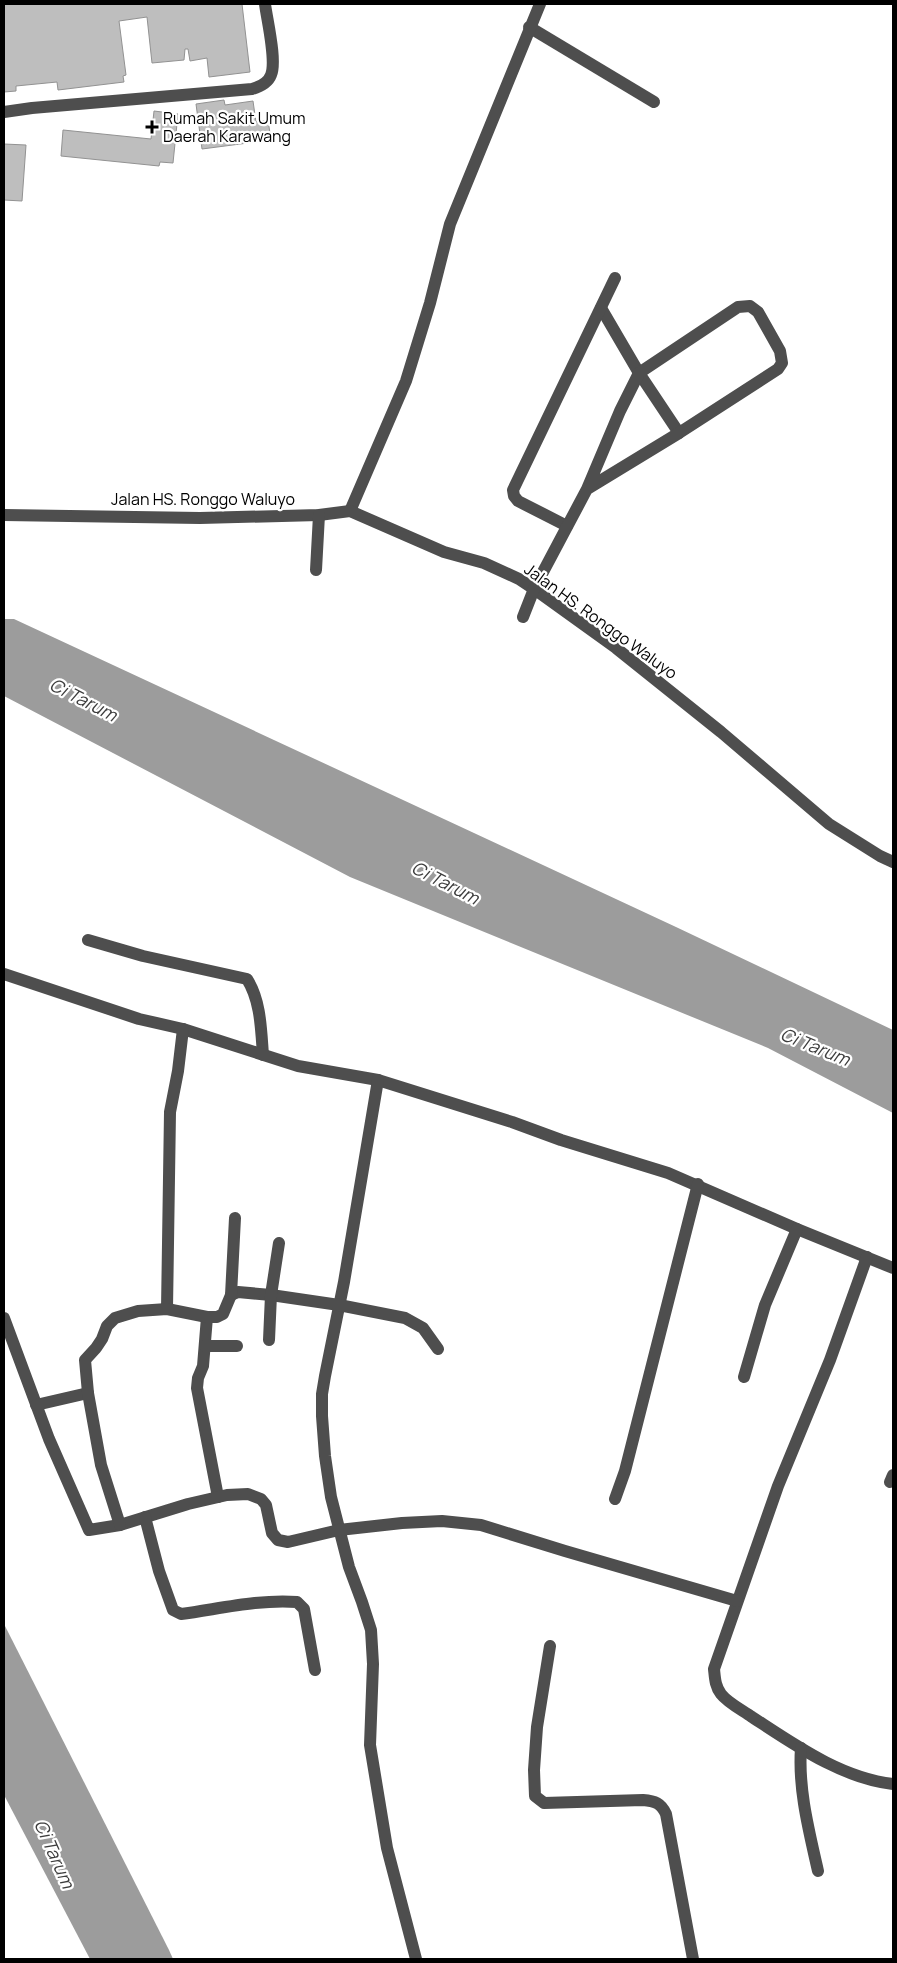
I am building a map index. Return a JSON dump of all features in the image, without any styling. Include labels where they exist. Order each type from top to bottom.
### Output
[{"type":"street","points":[[4,112],[252,90],[262,86],[271,76],[273,58],[265,4]]},
{"type":"street","points":[[350,512],[406,381],[430,303],[450,224],[540,4]]},
{"type":"street","points":[[530,27],[654,102]]},
{"type":"street","points":[[567,526],[518,501],[514,496],[513,490],[615,278]]},
{"type":"street","points":[[523,617],[534,589],[587,489],[620,410],[639,374],[738,307],[750,306],[758,312],[780,350],[782,363],[778,369],[679,433],[587,489]]},
{"type":"street","points":[[601,308],[639,374],[679,433]]},
{"type":"street","name":"Jalan HS. Ronggo Waluyo","points":[[4,515],[208,518],[319,515],[350,512],[444,552],[484,563],[519,579],[636,663],[829,824],[893,862]]},
{"type":"street","points":[[316,570],[319,515]]},
{"type":"street","points":[[88,940],[143,956],[247,979],[252,986],[257,1005],[262,1055]]},
{"type":"street","points":[[4,974],[130,1016],[183,1029],[298,1066],[378,1080],[668,1173],[698,1184],[797,1229],[893,1268]]},
{"type":"street","points":[[167,1309],[170,1112],[178,1071],[183,1029]]},
{"type":"street","points":[[378,1080],[344,1282],[322,1394],[325,1456],[331,1497],[349,1567],[370,1630],[373,1664],[370,1745],[386,1848],[416,1959]]},
{"type":"street","points":[[615,1499],[625,1471],[698,1184]]},
{"type":"street","points":[[120,1526],[101,1465],[84,1360],[96,1348],[107,1326],[115,1318],[138,1311],[167,1309],[207,1317],[217,1317],[223,1314],[231,1295],[235,1218]]},
{"type":"street","points":[[744,1377],[765,1305],[797,1229]]},
{"type":"street","points":[[268,1340],[271,1295],[279,1243]]},
{"type":"street","points":[[867,1257],[830,1360],[778,1486],[714,1669],[715,1684],[722,1696],[801,1748],[828,1763],[855,1774],[893,1784]]},
{"type":"street","points":[[231,1295],[238,1292],[271,1295],[339,1305],[406,1318],[423,1328],[438,1349]]},
{"type":"street","points":[[207,1317],[205,1346],[197,1388],[218,1497]]},
{"type":"street","points":[[4,1318],[49,1439],[89,1530],[120,1526],[144,1516],[218,1497],[248,1494],[261,1499],[266,1505],[272,1533],[278,1540],[288,1542],[339,1530],[442,1521],[481,1525],[565,1552],[737,1600]]},
{"type":"street","points":[[205,1346],[237,1346]]},
{"type":"street","points":[[36,1405],[88,1393]]},
{"type":"street","points":[[144,1516],[159,1571],[173,1610],[181,1614],[261,1603],[298,1602],[304,1609],[316,1670]]},
{"type":"street","points":[[550,1646],[537,1727],[533,1775],[535,1796],[544,1803],[643,1800],[655,1801],[662,1805],[666,1814],[692,1959]]},
{"type":"street","points":[[801,1748],[800,1770],[809,1830],[818,1871]]},
{"type":"water","name":"Ci Tarum","points":[[4,619],[14,619],[893,1030],[893,1113],[768,1048],[350,877],[4,696]]},
{"type":"water","name":"Ci Tarum","points":[[4,1624],[173,1959],[90,1959],[4,1795]]},
{"type":"building","points":[[4,4],[242,4],[250,72],[209,77],[207,58],[190,61],[188,49],[185,49],[184,60],[152,63],[147,17],[119,21],[126,75],[123,76],[124,82],[58,90],[57,82],[16,86],[16,91],[4,92]]},
{"type":"building","points":[[224,100],[225,105],[253,101],[256,122],[268,120],[271,140],[202,149],[196,104]]},
{"type":"building","points":[[154,111],[178,114],[173,163],[160,162],[159,166],[61,156],[63,130],[151,139]]},
{"type":"building","points":[[4,144],[26,145],[22,201],[4,200]]},
{"type":"place","name":"Rumah Sakit Umum Daerah Karawang","points":[[152,127]]}]
